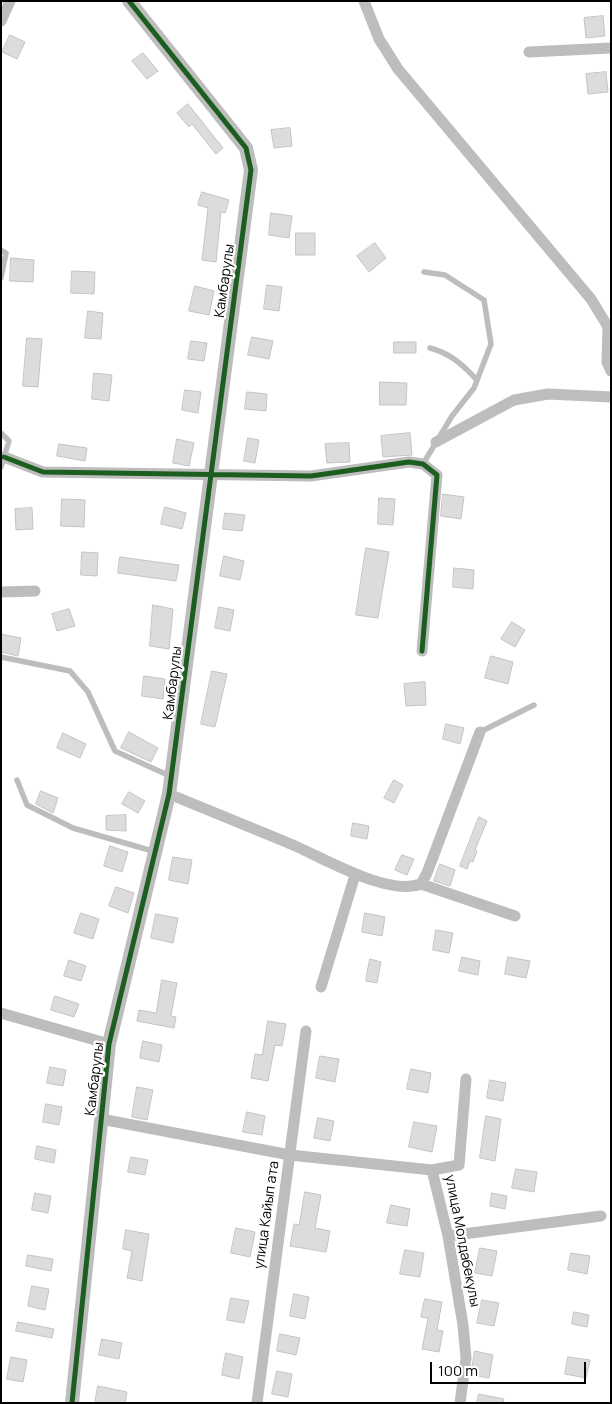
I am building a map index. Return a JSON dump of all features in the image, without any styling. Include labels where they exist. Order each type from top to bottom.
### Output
[{"type":"street","points":[[1,20],[10,1]]},
{"type":"street","name":"Камбарулы","points":[[72,1403],[109,1044],[170,794],[251,170],[246,148],[129,1]]},
{"type":"street","points":[[364,1],[379,39],[398,69],[591,299],[609,326],[607,362],[611,371]]},
{"type":"street","points":[[529,52],[611,48]]},
{"type":"street","points":[[436,442],[514,400],[548,394],[611,397]]},
{"type":"street","points":[[3,462],[44,472],[311,476],[409,462],[423,464],[437,475],[422,651]]},
{"type":"street","points":[[1,592],[35,591]]},
{"type":"street","points":[[421,884],[480,732]]},
{"type":"street","points":[[170,794],[289,843],[355,875],[410,888],[421,884],[515,916]]},
{"type":"street","points":[[320,987],[355,875]]},
{"type":"street","points":[[1,1013],[109,1044]]},
{"type":"street","name":"улица Кайып ата","points":[[256,1403],[306,1031]]},
{"type":"street","name":"улица Молдабекулы","points":[[460,1403],[466,1358],[463,1325],[448,1236],[432,1170],[459,1165],[466,1079]]},
{"type":"street","points":[[101,1120],[290,1155],[432,1170]]},
{"type":"street","points":[[448,1236],[601,1216]]},
{"type":"lane","points":[[1,250],[6,253],[1,278]]},
{"type":"lane","points":[[423,464],[452,416],[474,388],[491,344],[484,300],[445,275],[424,272]]},
{"type":"lane","points":[[430,348],[443,351],[462,364],[477,380]]},
{"type":"lane","points":[[1,433],[9,441],[3,462]]},
{"type":"lane","points":[[1,657],[70,671],[88,692],[115,751],[172,777]]},
{"type":"lane","points":[[480,732],[534,705]]},
{"type":"lane","points":[[17,780],[27,805],[73,828],[156,852]]},
{"type":"building","points":[[603,16],[605,36],[586,38],[584,18]]},
{"type":"building","points":[[10,35],[25,42],[17,59],[2,52]]},
{"type":"building","points":[[143,53],[158,71],[147,79],[132,61]]},
{"type":"building","points":[[606,72],[608,92],[588,94],[586,74]]},
{"type":"building","points":[[188,104],[223,148],[216,154],[192,124],[189,127],[177,113]]},
{"type":"building","points":[[290,128],[292,146],[274,148],[271,130]]},
{"type":"building","points":[[202,192],[229,200],[225,213],[221,212],[216,262],[202,260],[208,208],[198,205]]},
{"type":"building","points":[[271,213],[292,216],[289,238],[269,235]]},
{"type":"building","points":[[296,233],[315,233],[315,255],[296,255]]},
{"type":"building","points":[[375,243],[386,258],[369,272],[357,256]]},
{"type":"building","points":[[11,258],[34,260],[33,282],[10,281]]},
{"type":"building","points":[[72,271],[95,272],[94,294],[71,293]]},
{"type":"building","points":[[267,285],[282,287],[279,311],[264,309]]},
{"type":"building","points":[[195,286],[214,291],[209,315],[189,311]]},
{"type":"building","points":[[88,311],[103,313],[101,339],[85,338]]},
{"type":"building","points":[[252,337],[273,341],[269,359],[248,355]]},
{"type":"building","points":[[27,338],[42,339],[38,387],[23,386]]},
{"type":"building","points":[[191,341],[207,343],[204,361],[188,359]]},
{"type":"building","points":[[394,342],[416,342],[416,353],[394,353]]},
{"type":"building","points":[[94,373],[112,375],[109,401],[92,399]]},
{"type":"building","points":[[380,382],[407,383],[406,405],[380,405]]},
{"type":"building","points":[[185,390],[201,392],[198,413],[182,410]]},
{"type":"building","points":[[247,392],[267,394],[266,411],[245,409]]},
{"type":"building","points":[[410,433],[412,455],[383,457],[381,436]]},
{"type":"building","points":[[248,438],[259,440],[255,463],[244,461]]},
{"type":"building","points":[[177,439],[194,443],[189,466],[173,463]]},
{"type":"building","points":[[349,443],[350,462],[327,463],[325,444]]},
{"type":"building","points":[[59,444],[87,448],[85,461],[57,456]]},
{"type":"building","points":[[443,494],[464,497],[461,519],[441,516]]},
{"type":"building","points":[[379,498],[395,499],[393,525],[378,524]]},
{"type":"building","points":[[62,499],[85,500],[84,527],[61,526]]},
{"type":"building","points":[[165,507],[186,513],[182,529],[161,524]]},
{"type":"building","points":[[32,508],[33,529],[16,530],[15,509]]},
{"type":"building","points":[[225,513],[245,515],[242,531],[223,529]]},
{"type":"building","points":[[366,548],[389,552],[378,618],[356,615]]},
{"type":"building","points":[[82,552],[98,553],[97,576],[81,575]]},
{"type":"building","points":[[224,556],[244,561],[240,580],[220,576]]},
{"type":"building","points":[[120,557],[179,565],[176,581],[118,573]]},
{"type":"building","points":[[454,568],[474,570],[473,589],[453,587]]},
{"type":"building","points":[[153,605],[173,609],[169,649],[150,646]]},
{"type":"building","points":[[219,607],[234,610],[230,631],[215,628]]},
{"type":"building","points":[[69,609],[75,626],[57,631],[52,614]]},
{"type":"building","points":[[512,622],[525,630],[515,647],[501,639]]},
{"type":"building","points":[[1,634],[21,638],[18,656],[1,652]]},
{"type":"building","points":[[491,656],[513,662],[508,684],[485,678]]},
{"type":"building","points":[[212,671],[227,674],[215,727],[201,724]]},
{"type":"building","points":[[144,676],[165,679],[163,699],[142,696]]},
{"type":"building","points":[[425,682],[426,705],[406,706],[404,684]]},
{"type":"building","points":[[446,724],[464,728],[460,744],[443,739]]},
{"type":"building","points":[[129,732],[158,748],[151,762],[121,748]]},
{"type":"building","points":[[63,733],[86,744],[80,758],[57,748]]},
{"type":"building","points":[[394,780],[403,785],[394,803],[384,798]]},
{"type":"building","points":[[41,791],[58,798],[53,813],[36,804]]},
{"type":"building","points":[[129,792],[145,801],[138,813],[122,804]]},
{"type":"building","points":[[126,815],[126,831],[106,830],[106,816]]},
{"type":"building","points":[[479,817],[487,821],[475,850],[477,851],[473,862],[470,861],[467,869],[460,866]]},
{"type":"building","points":[[353,823],[369,826],[367,839],[351,836]]},
{"type":"building","points":[[110,846],[128,852],[122,872],[104,866]]},
{"type":"building","points":[[402,855],[414,859],[407,875],[395,870]]},
{"type":"building","points":[[173,857],[192,860],[188,884],[169,880]]},
{"type":"building","points":[[440,864],[455,870],[450,886],[434,881]]},
{"type":"building","points":[[116,887],[134,893],[128,913],[109,906]]},
{"type":"building","points":[[81,913],[99,919],[93,939],[74,933]]},
{"type":"building","points":[[365,913],[385,917],[382,936],[362,932]]},
{"type":"building","points":[[156,914],[178,918],[173,943],[151,938]]},
{"type":"building","points":[[436,930],[453,933],[449,953],[433,950]]},
{"type":"building","points":[[462,957],[480,961],[478,975],[459,971]]},
{"type":"building","points":[[508,957],[530,961],[526,978],[505,974]]},
{"type":"building","points":[[370,959],[381,962],[377,983],[366,981]]},
{"type":"building","points":[[69,960],[86,966],[81,981],[64,976]]},
{"type":"building","points":[[162,980],[177,983],[171,1016],[176,1017],[174,1028],[137,1021],[139,1010],[156,1013]]},
{"type":"building","points":[[55,996],[79,1004],[74,1017],[51,1010]]},
{"type":"building","points":[[268,1021],[286,1024],[282,1046],[275,1045],[268,1081],[251,1078],[255,1054],[262,1055]]},
{"type":"building","points":[[143,1041],[162,1045],[159,1062],[140,1058]]},
{"type":"building","points":[[320,1056],[339,1059],[335,1082],[316,1078]]},
{"type":"building","points":[[50,1067],[66,1070],[63,1086],[47,1083]]},
{"type":"building","points":[[411,1069],[431,1073],[428,1093],[407,1089]]},
{"type":"building","points":[[490,1080],[506,1083],[503,1101],[487,1098]]},
{"type":"building","points":[[137,1087],[153,1090],[147,1120],[132,1117]]},
{"type":"building","points":[[46,1104],[62,1107],[59,1125],[43,1122]]},
{"type":"building","points":[[247,1112],[265,1116],[262,1135],[243,1132]]},
{"type":"building","points":[[486,1116],[501,1119],[495,1161],[480,1158]]},
{"type":"building","points":[[318,1118],[334,1121],[330,1141],[314,1138]]},
{"type":"building","points":[[414,1122],[437,1126],[432,1152],[409,1147]]},
{"type":"building","points":[[37,1146],[56,1150],[54,1163],[35,1159]]},
{"type":"building","points":[[131,1157],[148,1160],[145,1175],[128,1172]]},
{"type":"building","points":[[516,1169],[537,1172],[534,1192],[512,1188]]},
{"type":"building","points":[[305,1192],[321,1195],[315,1228],[330,1231],[326,1252],[290,1246],[294,1224],[299,1225]]},
{"type":"building","points":[[35,1193],[51,1196],[48,1213],[32,1210]]},
{"type":"building","points":[[492,1193],[507,1196],[505,1209],[490,1206]]},
{"type":"building","points":[[391,1205],[410,1209],[407,1226],[387,1223]]},
{"type":"building","points":[[236,1228],[255,1232],[250,1257],[231,1253]]},
{"type":"building","points":[[126,1230],[149,1234],[142,1281],[127,1278],[132,1251],[123,1249]]},
{"type":"building","points":[[480,1248],[497,1251],[492,1276],[475,1273]]},
{"type":"building","points":[[405,1250],[424,1253],[420,1277],[400,1274]]},
{"type":"building","points":[[571,1253],[590,1256],[587,1274],[568,1270]]},
{"type":"building","points":[[28,1255],[53,1259],[51,1271],[26,1266]]},
{"type":"building","points":[[32,1286],[49,1289],[45,1310],[28,1306]]},
{"type":"building","points":[[294,1294],[309,1297],[305,1319],[290,1316]]},
{"type":"building","points":[[231,1298],[249,1301],[244,1323],[227,1320]]},
{"type":"building","points":[[425,1299],[442,1302],[437,1330],[443,1331],[439,1352],[422,1349],[428,1318],[421,1317]]},
{"type":"building","points":[[482,1300],[499,1303],[494,1326],[477,1323]]},
{"type":"building","points":[[574,1312],[589,1315],[587,1327],[572,1324]]},
{"type":"building","points":[[18,1322],[54,1329],[52,1338],[16,1331]]},
{"type":"building","points":[[280,1334],[300,1338],[296,1355],[277,1351]]},
{"type":"building","points":[[102,1339],[122,1343],[119,1359],[99,1355]]},
{"type":"building","points":[[475,1351],[493,1355],[489,1378],[471,1375]]},
{"type":"building","points":[[226,1353],[243,1357],[239,1379],[222,1375]]},
{"type":"building","points":[[11,1357],[27,1360],[23,1382],[7,1379]]},
{"type":"building","points":[[568,1357],[590,1360],[586,1378],[565,1374]]},
{"type":"building","points":[[277,1371],[292,1374],[288,1397],[272,1394]]},
{"type":"building","points":[[98,1386],[127,1392],[125,1403],[95,1403]]},
{"type":"building","points":[[479,1394],[504,1399],[503,1403],[477,1403]]},
{"type":"cycle path","points":[[72,1403],[109,1044],[169,794],[251,170],[246,148],[129,1]]},
{"type":"cycle path","points":[[4,457],[43,472],[311,476],[409,462],[423,464],[437,475],[422,651]]}]
